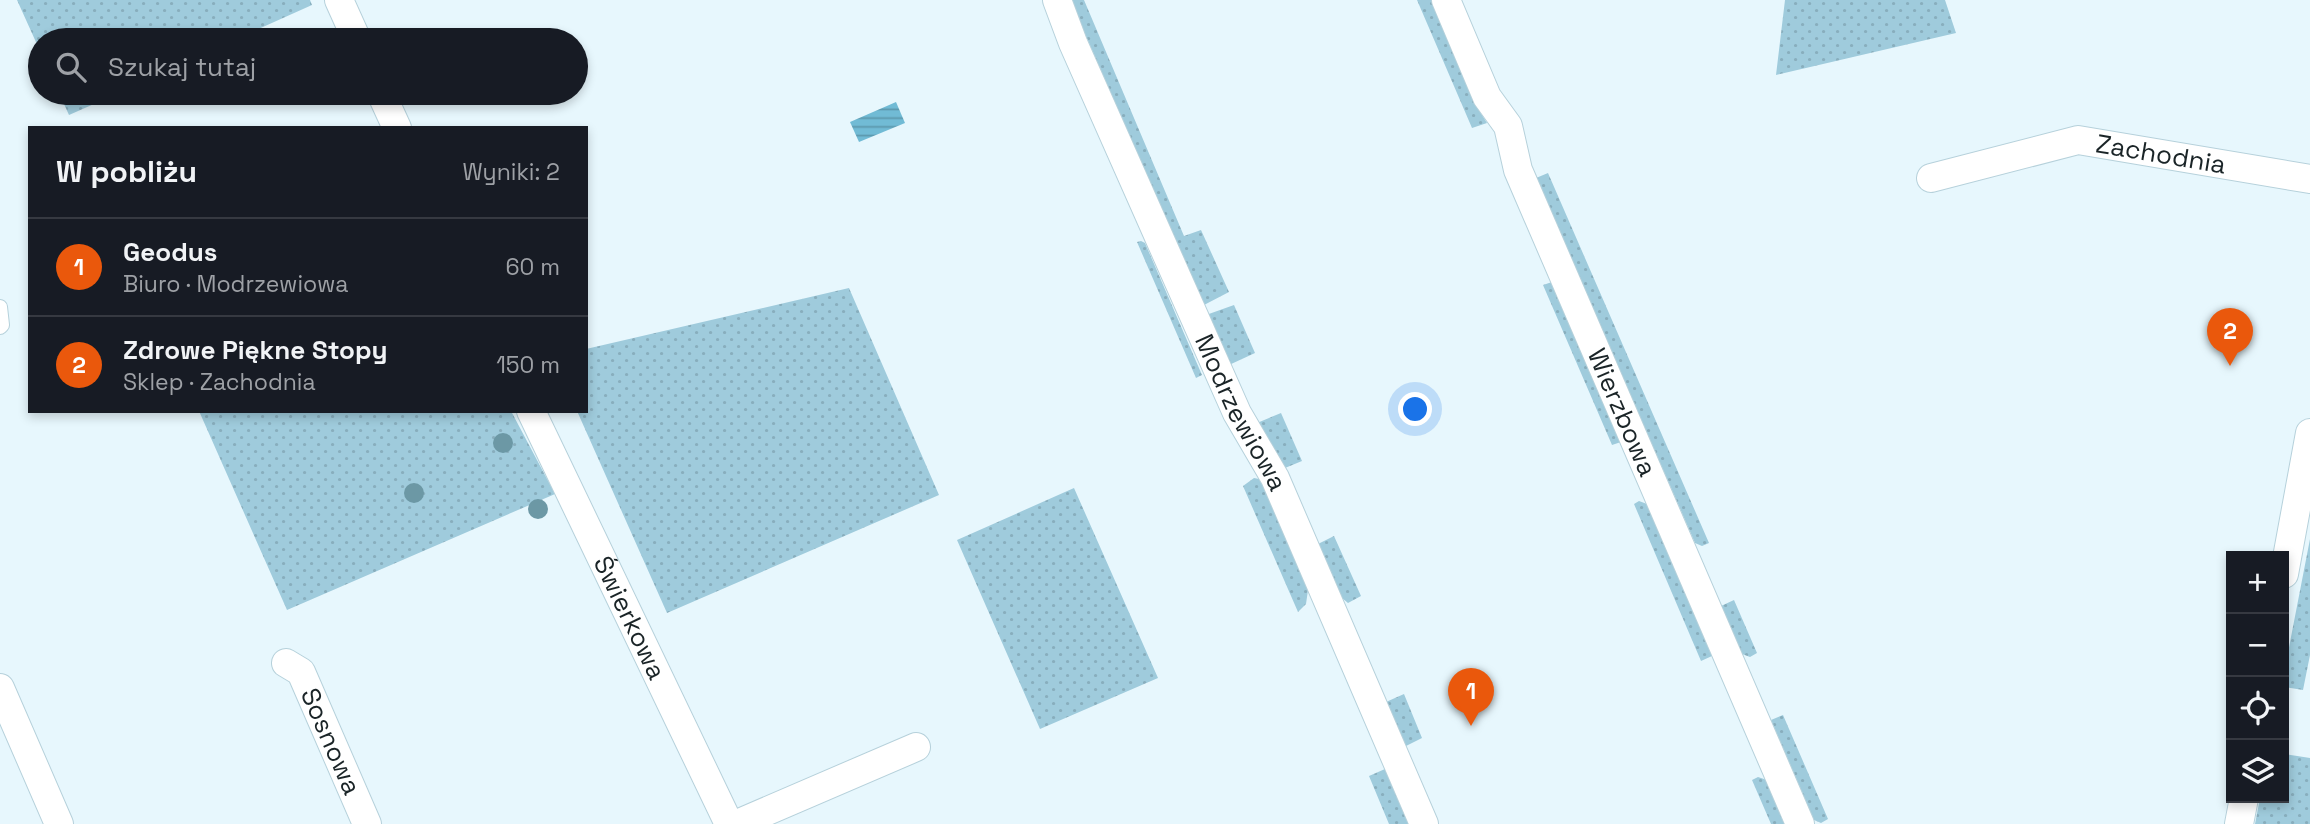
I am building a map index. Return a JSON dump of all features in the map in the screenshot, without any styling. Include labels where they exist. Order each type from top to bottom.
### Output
[{"type":"street","points":[[339,0],[352,28]]},
{"type":"street","name":"Modrzewiowa","points":[[1057,0],[1073,43],[1206,348],[1237,413],[1275,478],[1424,824]]},
{"type":"street","name":"Wierzbowa","points":[[1446,0],[1487,97],[1508,126],[1518,170],[1800,824]]},
{"type":"street","points":[[386,105],[396,126]]},
{"type":"street","name":"Zachodnia","points":[[1931,178],[2078,140],[2310,179]]},
{"type":"street","name":"Świerkowa","points":[[532,413],[730,824]]},
{"type":"street","points":[[2288,551],[2310,433]]},
{"type":"street","name":"Sosnowa","points":[[286,663],[301,672],[368,824]]},
{"type":"street","points":[[0,688],[59,824]]},
{"type":"street","points":[[737,824],[916,747]]},
{"type":"street","points":[[2239,824],[2243,803]]},
{"type":"lane","points":[[0,307],[0,327]]},
{"type":"shaded area","points":[[17,0],[310,0],[312,5],[261,28],[30,28]]},
{"type":"shaded area","points":[[1072,0],[1084,0],[1184,236],[1201,230],[1229,292],[1204,305],[1085,34]]},
{"type":"shaded area","points":[[1417,0],[1431,0],[1477,107],[1487,123],[1472,128]]},
{"type":"shaded area","points":[[1785,0],[1945,0],[1956,33],[1776,75]]},
{"type":"shaded area","points":[[896,102],[905,123],[859,142],[850,122]]},
{"type":"shaded area","points":[[64,105],[92,105],[69,115]]},
{"type":"shaded area","points":[[1548,173],[1709,543],[1702,546],[1695,543],[1536,178]]},
{"type":"shaded area","points":[[1137,242],[1145,243],[1202,375],[1196,378]]},
{"type":"shaded area","points":[[1552,282],[1621,442],[1612,445],[1543,285]]},
{"type":"shaded area","points":[[849,288],[939,495],[667,613],[578,413],[588,413],[588,349]]},
{"type":"shaded area","points":[[1234,305],[1255,353],[1229,365],[1206,315]]},
{"type":"shaded area","points":[[200,413],[512,413],[555,494],[287,610]]},
{"type":"shaded area","points":[[1281,413],[1302,461],[1285,468],[1257,423]]},
{"type":"shaded area","points":[[1254,478],[1259,479],[1263,486],[1308,590],[1306,604],[1298,612],[1243,486]]},
{"type":"shaded area","points":[[1074,488],[1158,678],[1040,729],[957,540]]},
{"type":"shaded area","points":[[1639,501],[1647,504],[1712,656],[1701,661],[1634,504]]},
{"type":"shaded area","points":[[1334,536],[1361,596],[1348,603],[1342,598],[1318,544]]},
{"type":"shaded area","points":[[2310,539],[2310,655],[2303,690],[2289,688],[2289,647]]},
{"type":"shaded area","points":[[1734,600],[1757,653],[1750,657],[1742,654],[1721,606]]},
{"type":"shaded area","points":[[1404,694],[1422,738],[1406,746],[1386,702]]},
{"type":"shaded area","points":[[1783,715],[1828,819],[1821,823],[1814,820],[1771,720]]},
{"type":"shaded area","points":[[2289,755],[2310,758],[2310,824],[2255,824],[2259,803],[2289,803]]},
{"type":"shaded area","points":[[1385,769],[1409,824],[1389,824],[1369,776]]},
{"type":"shaded area","points":[[1758,777],[1767,780],[1785,824],[1771,824],[1752,780]]},
{"type":"place","name":"Zdrowe Piękne Stopy","points":[[2230,366]]},
{"type":"place","name":"Geodus","points":[[1471,726]]}]
